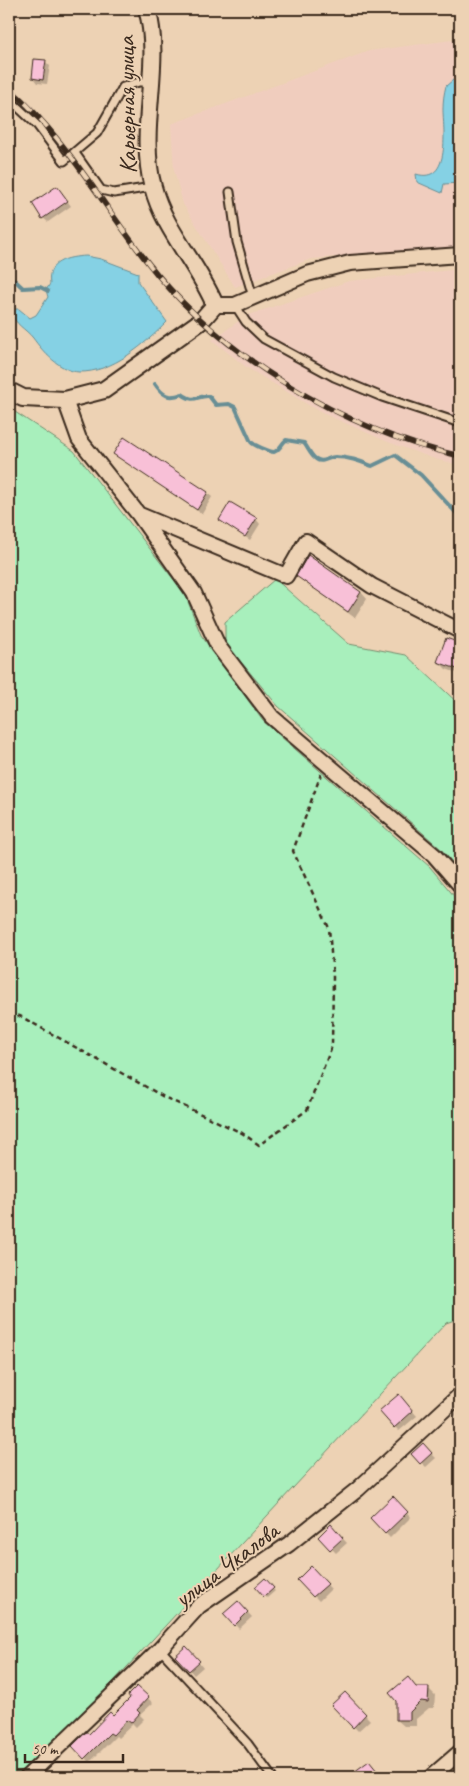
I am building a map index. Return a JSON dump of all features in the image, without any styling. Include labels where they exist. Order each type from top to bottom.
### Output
[{"type":"street","name":"Карьерная улица","points":[[147,9],[152,39],[148,152],[152,187],[169,224],[201,274],[215,305]]},
{"type":"street","points":[[9,391],[23,398],[65,400],[104,390],[201,321],[215,305],[235,305],[307,274],[350,263],[460,255]]},
{"type":"street","points":[[65,400],[79,439],[139,515],[194,593],[218,646],[272,717],[434,855],[460,886]]},
{"type":"street","points":[[139,515],[286,576],[306,541],[372,586],[460,631]]},
{"type":"street","name":"улица Чкалова","points":[[27,1777],[160,1649],[200,1606],[289,1544],[358,1489],[460,1395]]},
{"type":"street","points":[[431,1777],[460,1752]]},
{"type":"lane","points":[[9,99],[37,125],[64,161],[104,123],[119,91],[129,84],[150,82]]},
{"type":"lane","points":[[74,153],[101,190],[114,193],[152,187]]},
{"type":"lane","points":[[230,192],[237,242],[253,297]]},
{"type":"lane","points":[[235,305],[246,322],[264,339],[334,377],[382,397],[460,422]]},
{"type":"lane","points":[[160,1649],[248,1744],[272,1777]]},
{"type":"path","points":[[9,1012],[20,1016],[164,1097],[242,1133],[259,1145],[307,1110],[332,1046],[333,977],[329,928],[292,851],[325,762]]},
{"type":"path","points":[[9,1020],[20,1016]]},
{"type":"shaded area","points":[[460,39],[460,247],[311,259],[235,287],[183,204],[174,170],[171,124],[369,51]]},
{"type":"shaded area","points":[[460,269],[460,465],[435,459],[388,442],[320,412],[246,367],[212,340],[246,316],[349,281]]},
{"type":"green space","points":[[9,408],[74,451],[185,594],[201,635],[263,721],[430,867],[460,903],[460,1318],[446,1323],[25,1777],[9,1777]]},
{"type":"green space","points":[[275,579],[349,644],[406,655],[460,705],[460,871],[441,849],[278,706],[225,643],[225,622]]},
{"type":"water","points":[[460,74],[460,183],[444,184],[442,193],[417,182],[416,174],[427,175],[435,171],[440,163],[444,140],[443,100],[446,86]]},
{"type":"water","points":[[86,256],[101,259],[138,273],[138,282],[167,322],[127,356],[104,368],[79,372],[65,368],[53,360],[18,323],[12,313],[14,309],[19,309],[30,318],[36,315],[48,297],[46,290],[50,284],[51,270],[55,265],[66,259]]},
{"type":"building","points":[[34,59],[46,60],[43,80],[32,78]]},
{"type":"building","points":[[57,186],[68,201],[42,219],[32,203]]},
{"type":"building","points":[[124,437],[208,492],[197,510],[113,454]]},
{"type":"building","points":[[230,502],[257,518],[245,537],[219,520]]},
{"type":"building","points":[[308,555],[361,592],[348,612],[296,576]]},
{"type":"building","points":[[446,638],[460,643],[460,670],[437,662]]},
{"type":"building","points":[[399,1394],[413,1411],[394,1428],[379,1411]]},
{"type":"building","points":[[423,1443],[432,1453],[420,1464],[411,1454]]},
{"type":"building","points":[[393,1496],[408,1512],[385,1534],[370,1518]]},
{"type":"building","points":[[331,1524],[343,1538],[330,1550],[318,1537]]},
{"type":"building","points":[[311,1566],[328,1584],[313,1597],[297,1580]]},
{"type":"building","points":[[265,1578],[274,1588],[264,1597],[255,1587]]},
{"type":"building","points":[[238,1601],[248,1612],[234,1626],[223,1614]]},
{"type":"building","points":[[186,1646],[200,1661],[189,1671],[175,1656]]},
{"type":"building","points":[[408,1677],[416,1687],[429,1687],[428,1702],[421,1701],[410,1712],[410,1720],[396,1720],[396,1701],[389,1693]]},
{"type":"building","points":[[137,1686],[149,1697],[137,1710],[140,1713],[131,1723],[127,1720],[113,1735],[110,1733],[84,1759],[72,1746],[86,1732],[89,1734],[110,1712],[113,1715],[130,1698],[128,1695]]},
{"type":"building","points":[[345,1692],[366,1714],[353,1728],[331,1705]]},
{"type":"building","points":[[369,1761],[382,1777],[347,1777]]},
{"type":"waterway","points":[[9,275],[23,288],[40,287],[48,291]]},
{"type":"waterway","points":[[155,384],[161,391],[170,396],[182,394],[193,399],[209,396],[216,405],[229,404],[235,407],[251,442],[269,451],[276,451],[286,440],[304,443],[313,456],[319,460],[323,461],[332,457],[340,457],[372,466],[395,455],[421,475],[460,517]]},
{"type":"railway","points":[[9,88],[29,107],[64,148],[145,259],[175,294],[209,327],[246,357],[286,384],[328,408],[372,428],[416,444],[460,456]]}]
